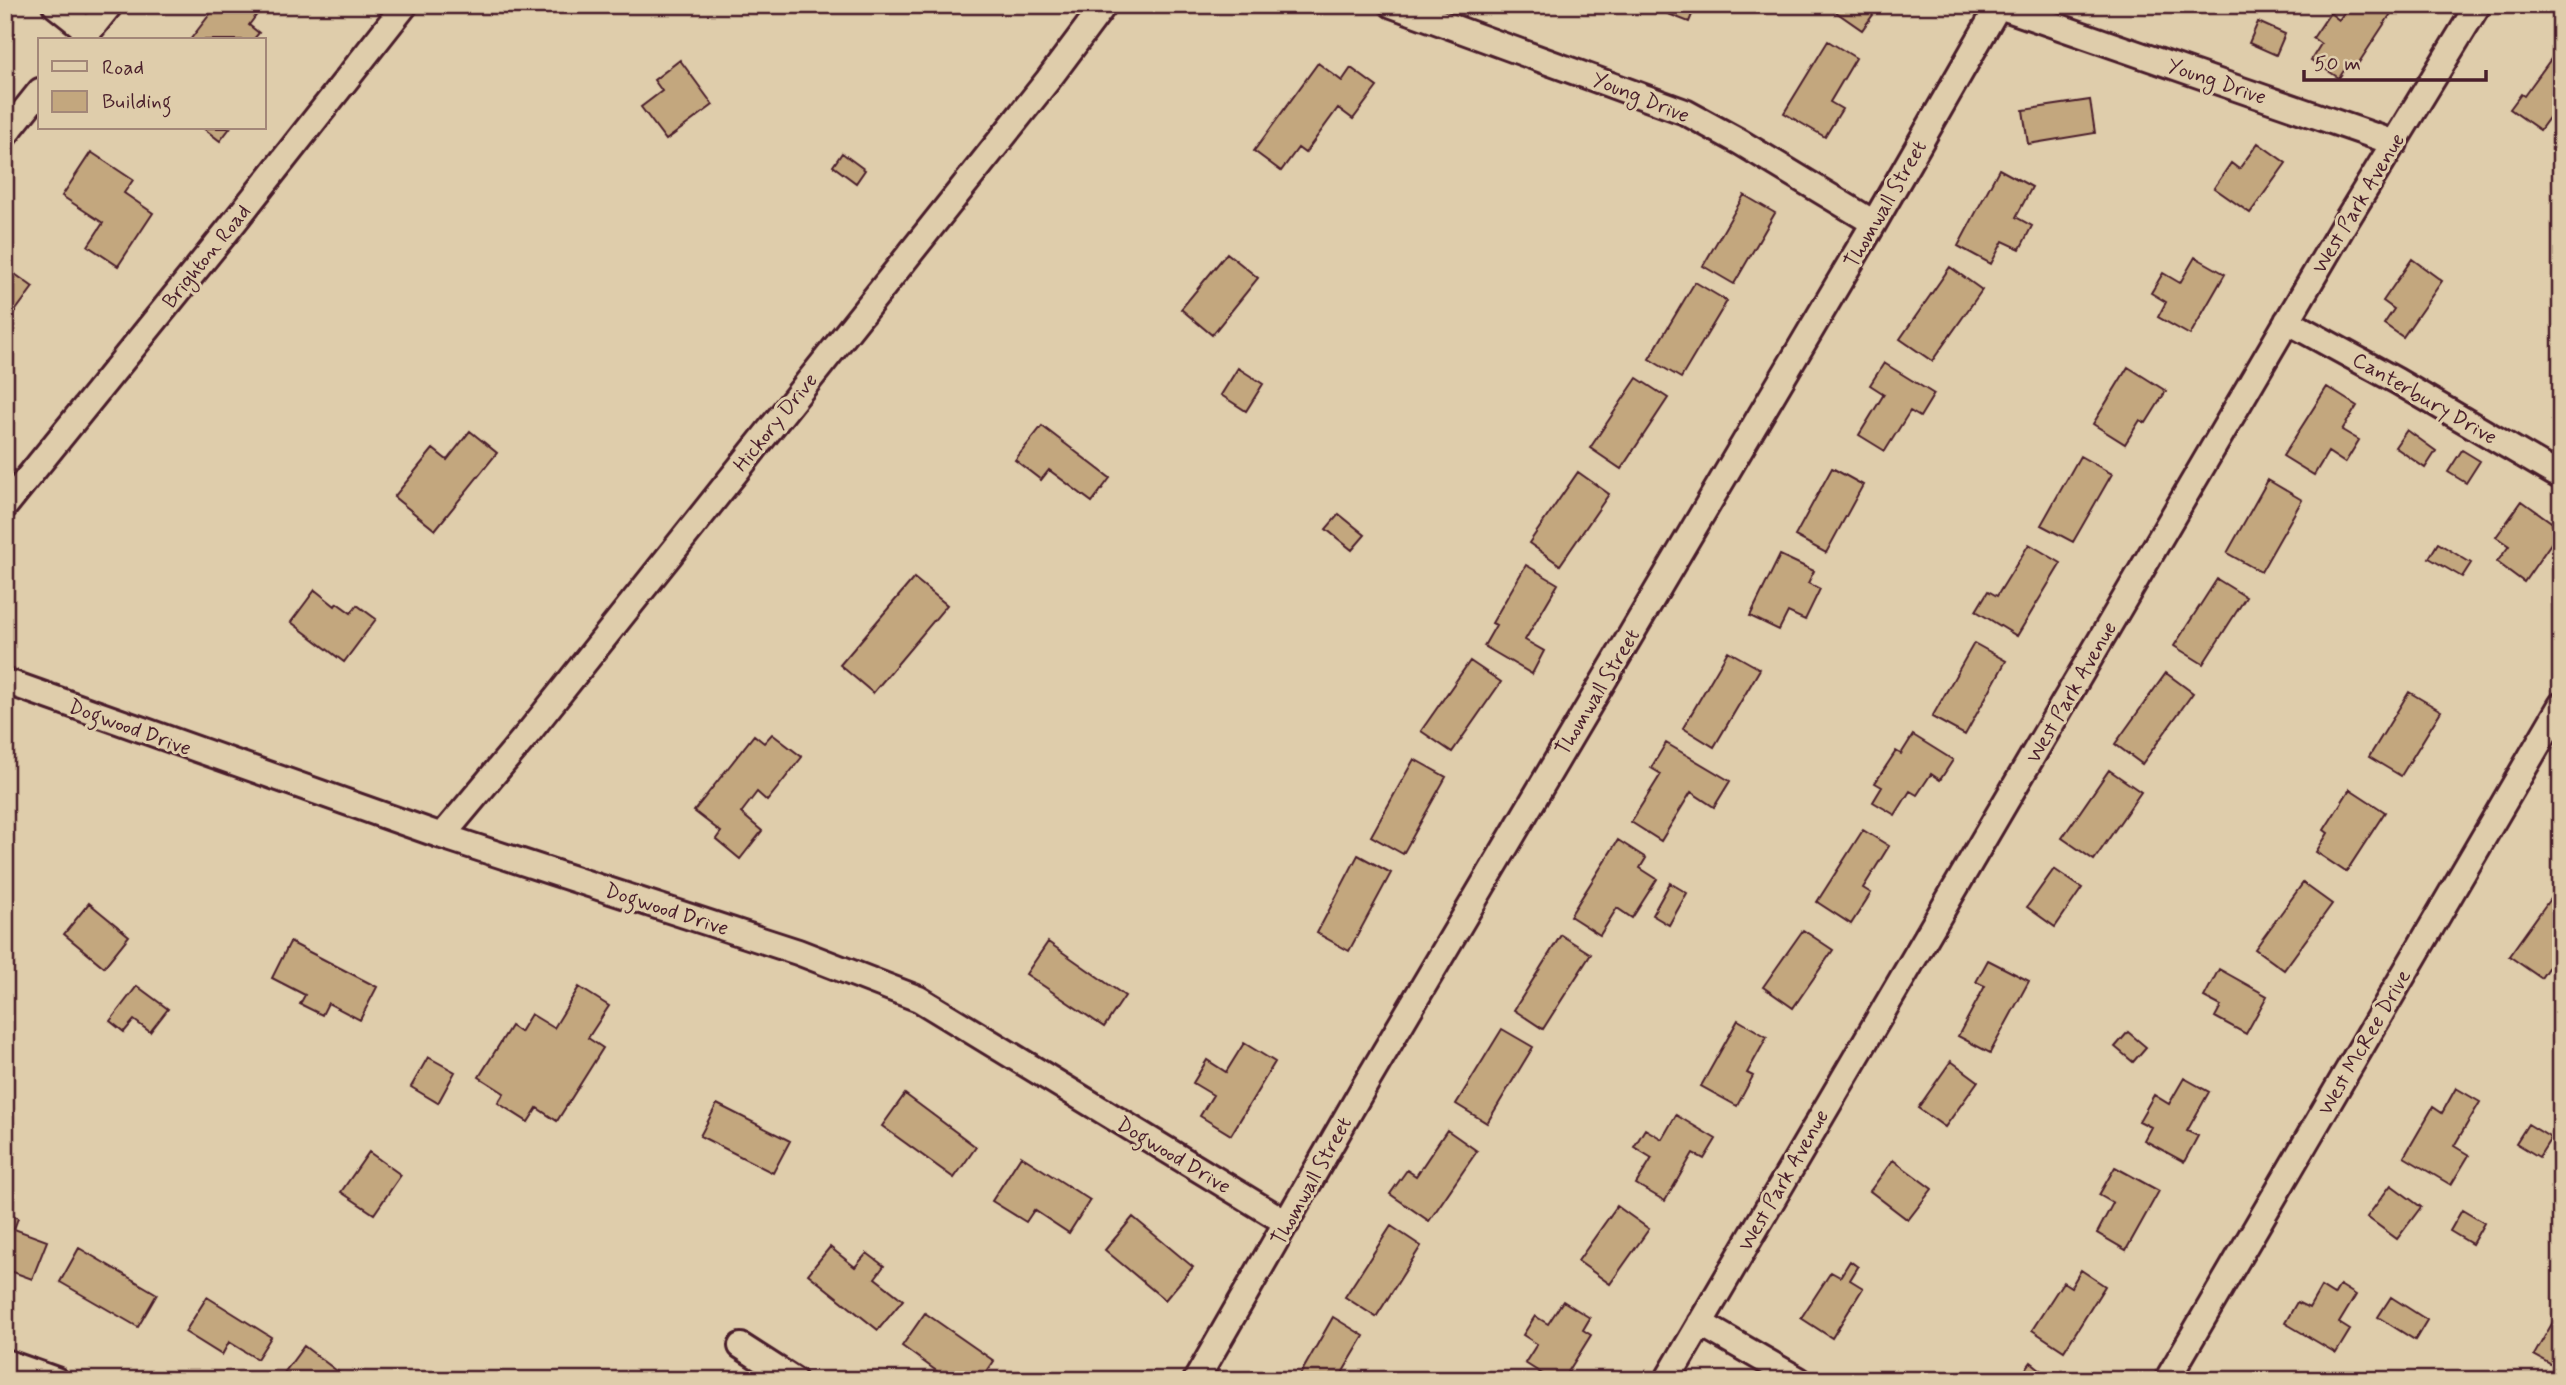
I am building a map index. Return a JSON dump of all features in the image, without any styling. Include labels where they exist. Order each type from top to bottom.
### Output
[{"type":"street","points":[[55,5],[85,36],[110,5]]},
{"type":"street","name":"Brighton Road","points":[[5,506],[405,5]]},
{"type":"street","name":"Hickory Drive","points":[[442,836],[651,579],[1040,91],[1104,5]]},
{"type":"street","name":"Young Drive","points":[[1392,5],[1685,112],[1874,223]]},
{"type":"street","name":"West Park Avenue","points":[[1667,1380],[2287,321],[2478,5]]},
{"type":"street","name":"Young Drive","points":[[1999,6],[2395,143]]},
{"type":"street","name":"Thomwall Street","points":[[1196,1380],[1372,1073],[1874,223],[1999,6]]},
{"type":"street","points":[[5,135],[38,94]]},
{"type":"street","name":"Canterbury Drive","points":[[2287,321],[2561,477]]},
{"type":"street","name":"Dogwood Drive","points":[[5,681],[201,753],[442,836],[785,948],[919,999],[1287,1223]]},
{"type":"street","name":"West McRee Drive","points":[[2167,1380],[2561,705]]},
{"type":"street","points":[[1700,1323],[1799,1380]]},
{"type":"street","points":[[741,1346],[794,1380]]},
{"type":"street","points":[[5,1362],[56,1380]]},
{"type":"building","points":[[217,5],[264,5],[249,25],[259,33],[255,38],[192,38]]},
{"type":"building","points":[[1645,5],[1696,5],[1689,22]]},
{"type":"building","points":[[1841,5],[1880,5],[1862,30],[1836,12]]},
{"type":"building","points":[[2349,5],[2389,5],[2394,9],[2356,67],[2349,63],[2339,78],[2311,60],[2321,44],[2313,38],[2330,13],[2339,20]]},
{"type":"building","points":[[2258,22],[2285,34],[2276,55],[2249,43]]},
{"type":"building","points":[[1828,41],[1856,58],[1830,102],[1842,109],[1825,137],[1784,113]]},
{"type":"building","points":[[2556,52],[2561,55],[2561,101],[2540,130],[2510,109],[2521,94],[2524,96]]},
{"type":"building","points":[[680,60],[713,105],[666,140],[641,107],[662,91],[654,80]]},
{"type":"building","points":[[1318,63],[1342,81],[1351,68],[1377,87],[1353,119],[1338,108],[1305,153],[1298,148],[1281,171],[1254,151]]},
{"type":"building","points":[[2090,100],[2095,133],[2028,144],[2023,110]]},
{"type":"building","points":[[206,130],[228,130],[220,141]]},
{"type":"building","points":[[2258,143],[2286,163],[2250,213],[2214,188],[2231,163],[2239,169]]},
{"type":"building","points":[[91,152],[133,180],[124,193],[153,213],[118,266],[88,246],[103,223],[62,196]]},
{"type":"building","points":[[842,153],[865,170],[856,183],[833,166]]},
{"type":"building","points":[[1999,169],[2032,187],[2016,217],[2032,226],[2020,249],[2003,241],[1991,264],[1958,246]]},
{"type":"building","points":[[1744,195],[1775,213],[1734,284],[1703,266]]},
{"type":"building","points":[[1227,253],[1258,278],[1212,335],[1181,309]]},
{"type":"building","points":[[2195,257],[2225,274],[2190,335],[2158,317],[2166,302],[2151,293],[2163,273],[2180,283]]},
{"type":"building","points":[[2412,259],[2442,281],[2403,337],[2384,324],[2394,309],[2383,301]]},
{"type":"building","points":[[5,267],[33,287],[5,325]]},
{"type":"building","points":[[1950,267],[1982,290],[1932,361],[1900,339]]},
{"type":"building","points":[[1695,282],[1727,301],[1681,378],[1649,359]]},
{"type":"building","points":[[1884,363],[1934,394],[1920,417],[1910,411],[1885,451],[1859,435],[1884,394],[1870,385]]},
{"type":"building","points":[[2128,367],[2166,391],[2146,423],[2140,420],[2125,444],[2093,424]]},
{"type":"building","points":[[1238,368],[1263,384],[1246,411],[1221,395]]},
{"type":"building","points":[[1637,378],[1668,398],[1621,469],[1590,448]]},
{"type":"building","points":[[2327,387],[2357,406],[2342,430],[2359,440],[2345,463],[2328,452],[2314,475],[2283,456]]},
{"type":"building","points":[[1042,426],[1110,478],[1092,502],[1049,470],[1041,480],[1015,460]]},
{"type":"building","points":[[2407,430],[2436,451],[2425,468],[2395,447]]},
{"type":"building","points":[[470,431],[497,453],[435,530],[394,497],[433,449],[447,460]]},
{"type":"building","points":[[2462,450],[2480,461],[2466,483],[2448,472]]},
{"type":"building","points":[[2080,456],[2112,474],[2073,542],[2041,525]]},
{"type":"building","points":[[1832,468],[1863,485],[1826,553],[1795,536]]},
{"type":"building","points":[[1578,472],[1609,494],[1560,565],[1529,543]]},
{"type":"building","points":[[2268,480],[2302,500],[2261,572],[2227,553]]},
{"type":"building","points":[[2522,501],[2561,529],[2524,582],[2497,562],[2509,546],[2496,537]]},
{"type":"building","points":[[1339,514],[1365,535],[1352,550],[1326,529]]},
{"type":"building","points":[[2438,543],[2471,563],[2462,577],[2429,558]]},
{"type":"building","points":[[2029,544],[2061,563],[2017,636],[1976,611],[1988,591],[1997,596]]},
{"type":"building","points":[[1780,555],[1814,571],[1808,583],[1820,589],[1805,620],[1788,612],[1779,630],[1750,616]]},
{"type":"building","points":[[1526,565],[1558,584],[1525,640],[1544,651],[1532,674],[1484,646],[1496,625],[1492,623]]},
{"type":"building","points":[[914,578],[947,605],[873,693],[840,665]]},
{"type":"building","points":[[2217,579],[2246,597],[2203,664],[2174,646]]},
{"type":"building","points":[[315,590],[335,606],[337,603],[351,613],[357,605],[376,619],[344,662],[291,622]]},
{"type":"building","points":[[1974,643],[2006,661],[1965,735],[1932,717]]},
{"type":"building","points":[[1728,651],[1760,669],[1714,747],[1683,728]]},
{"type":"building","points":[[1470,661],[1501,682],[1452,752],[1421,731]]},
{"type":"building","points":[[2166,673],[2193,693],[2142,764],[2115,744]]},
{"type":"building","points":[[2409,692],[2441,711],[2401,776],[2369,757]]},
{"type":"building","points":[[772,734],[802,757],[767,801],[757,792],[741,813],[762,831],[740,859],[716,839],[721,832],[694,811],[754,735],[764,743]]},
{"type":"building","points":[[1913,735],[1953,760],[1940,780],[1931,774],[1917,795],[1910,791],[1895,815],[1873,802],[1882,787],[1875,783],[1896,751],[1901,754]]},
{"type":"building","points":[[1666,743],[1730,781],[1714,807],[1691,792],[1661,841],[1631,822],[1661,774],[1651,768]]},
{"type":"building","points":[[1414,759],[1446,777],[1403,854],[1371,836]]},
{"type":"building","points":[[2109,770],[2141,792],[2094,860],[2062,838]]},
{"type":"building","points":[[2350,789],[2385,812],[2346,872],[2316,852],[2328,833],[2324,830]]},
{"type":"building","points":[[1863,830],[1889,846],[1863,888],[1871,893],[1851,924],[1817,902]]},
{"type":"building","points":[[1618,840],[1646,858],[1640,868],[1657,879],[1632,918],[1617,908],[1600,935],[1570,916]]},
{"type":"building","points":[[1358,855],[1391,873],[1349,951],[1317,933]]},
{"type":"building","points":[[2054,869],[2082,888],[2055,927],[2027,907]]},
{"type":"building","points":[[1670,883],[1687,893],[1669,925],[1652,915]]},
{"type":"building","points":[[2303,883],[2332,904],[2284,970],[2255,949]]},
{"type":"building","points":[[2552,896],[2561,902],[2561,949],[2541,978],[2509,956]]},
{"type":"building","points":[[89,903],[129,936],[104,967],[64,934]]},
{"type":"building","points":[[1803,930],[1833,950],[1793,1008],[1763,987]]},
{"type":"building","points":[[1561,935],[1591,954],[1543,1029],[1514,1010]]},
{"type":"building","points":[[290,942],[377,987],[360,1020],[328,1003],[322,1015],[300,1004],[305,995],[272,978]]},
{"type":"building","points":[[1048,942],[1125,996],[1104,1027],[1026,974]]},
{"type":"building","points":[[1988,960],[2029,981],[1990,1053],[1958,1036],[1985,986],[1976,982]]},
{"type":"building","points":[[2219,969],[2267,996],[2246,1034],[2215,1017],[2221,1006],[2204,997]]},
{"type":"building","points":[[137,986],[168,1009],[150,1032],[134,1020],[124,1032],[110,1021]]},
{"type":"building","points":[[579,987],[609,1006],[588,1038],[603,1048],[557,1121],[537,1108],[528,1122],[498,1103],[504,1093],[479,1077],[511,1026],[520,1032],[531,1014],[554,1028]]},
{"type":"building","points":[[1738,1020],[1767,1037],[1747,1073],[1753,1076],[1737,1106],[1701,1086]]},
{"type":"building","points":[[1502,1029],[1533,1047],[1487,1123],[1456,1104]]},
{"type":"building","points":[[2128,1032],[2146,1047],[2133,1062],[2115,1047]]},
{"type":"building","points":[[1244,1043],[1275,1062],[1231,1135],[1200,1116],[1213,1095],[1193,1083],[1207,1060],[1226,1072]]},
{"type":"building","points":[[428,1057],[455,1072],[438,1103],[411,1087]]},
{"type":"building","points":[[1951,1061],[1978,1081],[1945,1127],[1918,1108]]},
{"type":"building","points":[[2184,1078],[2209,1092],[2187,1131],[2198,1136],[2184,1162],[2144,1140],[2151,1127],[2139,1121],[2154,1095],[2169,1104]]},
{"type":"building","points":[[2456,1088],[2480,1102],[2454,1146],[2469,1155],[2451,1185],[2404,1157],[2433,1107],[2442,1113]]},
{"type":"building","points":[[905,1094],[976,1147],[954,1178],[882,1126]]},
{"type":"building","points":[[717,1104],[790,1141],[773,1173],[700,1136]]},
{"type":"building","points":[[1676,1115],[1716,1139],[1704,1159],[1693,1153],[1665,1201],[1636,1184],[1652,1158],[1634,1147],[1645,1129],[1662,1139]]},
{"type":"building","points":[[2528,1124],[2551,1138],[2539,1157],[2516,1143]]},
{"type":"building","points":[[1447,1130],[1477,1151],[1429,1221],[1390,1194],[1407,1170],[1416,1176]]},
{"type":"building","points":[[369,1152],[401,1175],[374,1214],[341,1192]]},
{"type":"building","points":[[1021,1156],[1090,1200],[1069,1233],[1034,1210],[1026,1222],[992,1201]]},
{"type":"building","points":[[1893,1160],[1932,1189],[1908,1220],[1870,1191]]},
{"type":"building","points":[[2115,1167],[2159,1191],[2126,1250],[2097,1233],[2113,1203],[2099,1195]]},
{"type":"building","points":[[2391,1185],[2421,1207],[2397,1239],[2367,1217]]},
{"type":"building","points":[[1617,1206],[1649,1229],[1610,1284],[1578,1261]]},
{"type":"building","points":[[2462,1210],[2484,1223],[2472,1244],[2450,1231]]},
{"type":"building","points":[[5,1213],[18,1218],[14,1229],[47,1241],[32,1279],[5,1269]]},
{"type":"building","points":[[1133,1217],[1193,1267],[1165,1300],[1105,1250]]},
{"type":"building","points":[[1391,1226],[1421,1246],[1376,1317],[1345,1297]]},
{"type":"building","points":[[830,1247],[855,1267],[867,1253],[884,1266],[875,1278],[903,1300],[878,1330],[808,1274]]},
{"type":"building","points":[[79,1248],[157,1294],[138,1327],[60,1282]]},
{"type":"building","points":[[1850,1261],[1858,1267],[1850,1280],[1863,1288],[1832,1338],[1801,1318],[1831,1272],[1840,1277]]},
{"type":"building","points":[[2081,1270],[2105,1286],[2064,1351],[2032,1330],[2063,1282],[2071,1287]]},
{"type":"building","points":[[2340,1285],[2356,1295],[2339,1323],[2350,1330],[2336,1353],[2285,1323],[2297,1302],[2309,1308],[2321,1287],[2334,1295]]},
{"type":"building","points":[[207,1297],[271,1337],[257,1359],[229,1342],[222,1355],[185,1332]]},
{"type":"building","points":[[2391,1297],[2427,1320],[2415,1340],[2378,1317]]},
{"type":"building","points":[[1563,1301],[1590,1318],[1583,1330],[1591,1335],[1563,1380],[1552,1380],[1525,1363],[1537,1344],[1523,1335],[1535,1316],[1548,1324]]},
{"type":"building","points":[[2561,1308],[2561,1370],[2534,1355]]},
{"type":"building","points":[[925,1313],[994,1361],[981,1380],[949,1380],[902,1346]]},
{"type":"building","points":[[1333,1317],[1364,1336],[1338,1380],[1297,1380]]},
{"type":"building","points":[[304,1346],[349,1380],[285,1380],[281,1377]]},
{"type":"building","points":[[2031,1362],[2054,1380],[2018,1380]]}]
